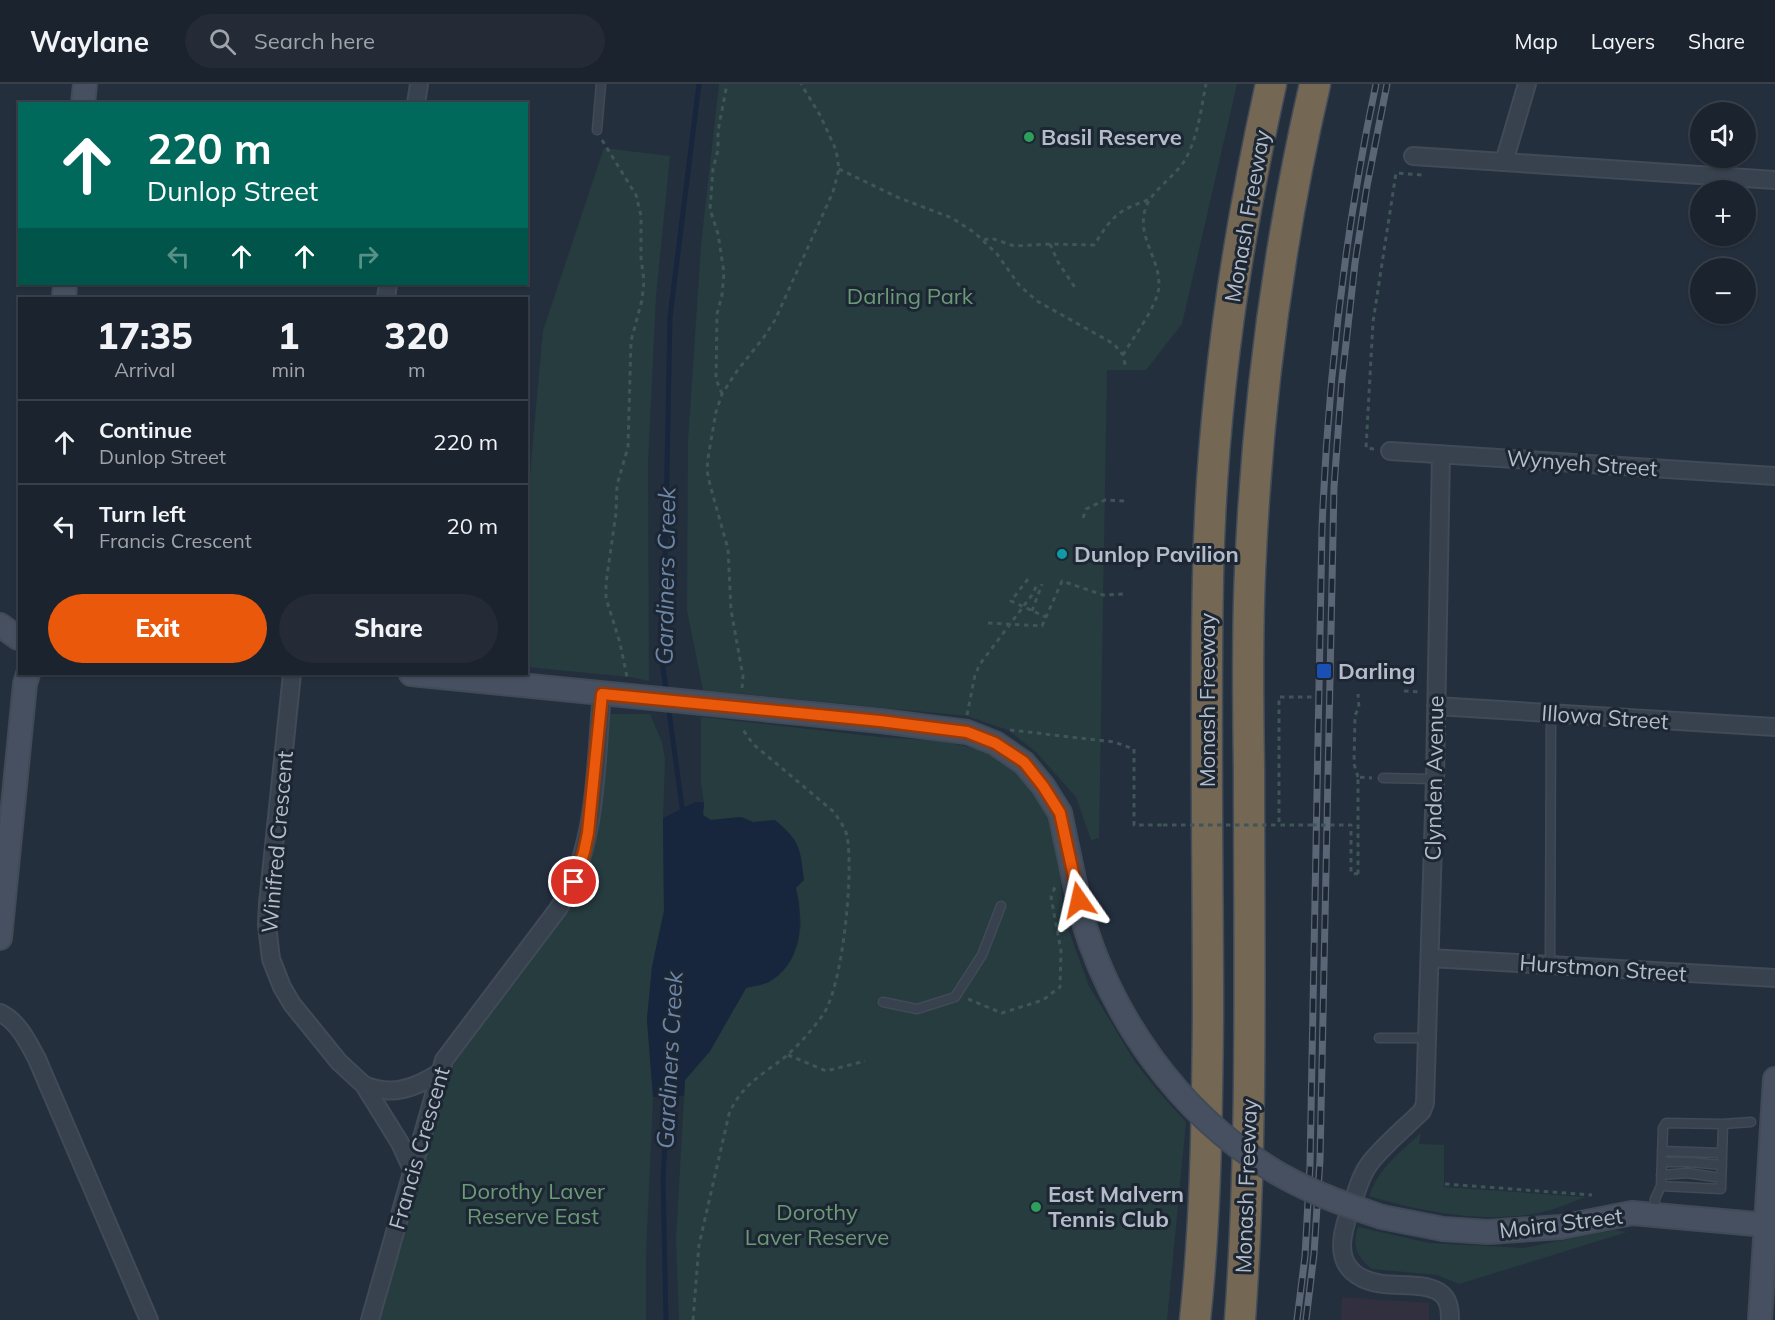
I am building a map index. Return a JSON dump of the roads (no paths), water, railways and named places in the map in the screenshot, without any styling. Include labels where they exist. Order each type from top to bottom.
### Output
[{"type":"highway","name":"Monash Freeway","points":[[1195,1320],[1202,1234],[1208,1088],[1207,650],[1212,482],[1226,343],[1236,272],[1250,185],[1271,84]]},
{"type":"highway","name":"Monash Freeway","points":[[1240,1320],[1246,1234],[1249,1095],[1248,654],[1254,486],[1267,352],[1277,281],[1294,180],[1315,84]]},
{"type":"main road","points":[[83,102],[85,84]]},
{"type":"main road","points":[[0,613],[15,629]]},
{"type":"main road","name":"Moira Street","points":[[421,675],[880,721],[967,732],[995,743],[1024,762],[1060,813],[1082,917],[1097,962],[1126,1020],[1158,1067],[1199,1112],[1243,1150],[1269,1168],[1322,1195],[1382,1217],[1443,1229],[1488,1232],[1561,1227],[1632,1213],[1767,1226]]},
{"type":"main road","points":[[0,938],[4,850],[26,677]]},
{"type":"main road","points":[[1760,1320],[1775,1079]]},
{"type":"street","points":[[417,102],[419,84]]},
{"type":"street","points":[[1504,162],[1527,84]]},
{"type":"street","points":[[1413,156],[1775,180]]},
{"type":"street","name":"Wynyeh Street","points":[[1389,451],[1775,476]]},
{"type":"street","name":"Clynden Avenue","points":[[1441,454],[1435,779],[1425,1103],[1422,1111],[1366,1168],[1345,1224],[1341,1245],[1347,1264],[1364,1280],[1381,1284],[1432,1288],[1442,1293],[1448,1304],[1450,1320]]},
{"type":"street","name":"Winifred Crescent","points":[[292,675],[268,903],[268,941],[271,958],[282,987],[292,1004],[339,1062],[364,1085],[400,1143],[412,1169]]},
{"type":"street","name":"Francis Crescent","points":[[370,1320],[439,1073],[451,1049],[558,909],[574,882],[588,833],[602,694]]},
{"type":"street","name":"Illowa Street","points":[[1436,706],[1775,727]]},
{"type":"street","name":"Hurstmon Street","points":[[1430,958],[1775,978]]},
{"type":"street","points":[[0,1013],[16,1025],[37,1059],[149,1320]]},
{"type":"street","points":[[364,1085],[377,1090],[401,1091],[439,1073]]},
{"type":"lane","points":[[597,130],[601,84]]},
{"type":"lane","points":[[1550,964],[1551,714]]},
{"type":"lane","points":[[1383,778],[1435,779]]},
{"type":"lane","points":[[883,1002],[918,1009],[956,995],[982,955],[1001,906]]},
{"type":"lane","points":[[1379,1038],[1428,1038]]},
{"type":"lane","points":[[1654,1215],[1655,1199],[1660,1186],[1663,1128],[1666,1123],[1751,1122]]},
{"type":"lane","points":[[1660,1186],[1721,1189],[1723,1124]]},
{"type":"lane","points":[[1662,1151],[1722,1153]]},
{"type":"lane","points":[[1662,1162],[1722,1165]]},
{"type":"lane","points":[[1661,1175],[1687,1173],[1721,1178]]},
{"type":"water","points":[[695,802],[704,802],[703,815],[711,820],[741,817],[753,822],[775,820],[795,840],[800,853],[804,880],[796,888],[800,914],[798,940],[789,964],[780,974],[767,983],[746,988],[710,1051],[685,1080],[684,1096],[653,1097],[647,1019],[652,967],[664,911],[663,818]]},
{"type":"waterway","name":"Gardiners Creek","points":[[667,695],[663,669],[670,317],[699,84]]},
{"type":"waterway","name":"Gardiners Creek","points":[[668,704],[683,814]]},
{"type":"waterway","name":"Gardiners Creek","points":[[666,1320],[663,1178],[668,1090]]},
{"type":"railway","points":[[1297,1320],[1305,1256],[1310,1166],[1325,472],[1334,360],[1347,249],[1376,84]]},
{"type":"railway","points":[[1306,1320],[1314,1254],[1320,1160],[1334,487],[1342,379],[1355,263],[1387,84]]},
{"type":"place","name":"Basil Reserve","points":[[1029,137]]},
{"type":"place","name":"Dunlop Pavilion","points":[[1062,554]]},
{"type":"place","name":"Darling","points":[[1324,671]]},
{"type":"place","name":"East Malvern Tennis Club","points":[[1036,1207]]},
{"type":"park label","name":"Darling Park","points":[[910,296]]},
{"type":"park label","name":"Dorothy Laver Reserve East","points":[[533,1204]]},
{"type":"park label","name":"Dorothy Laver Reserve","points":[[817,1224]]}]
